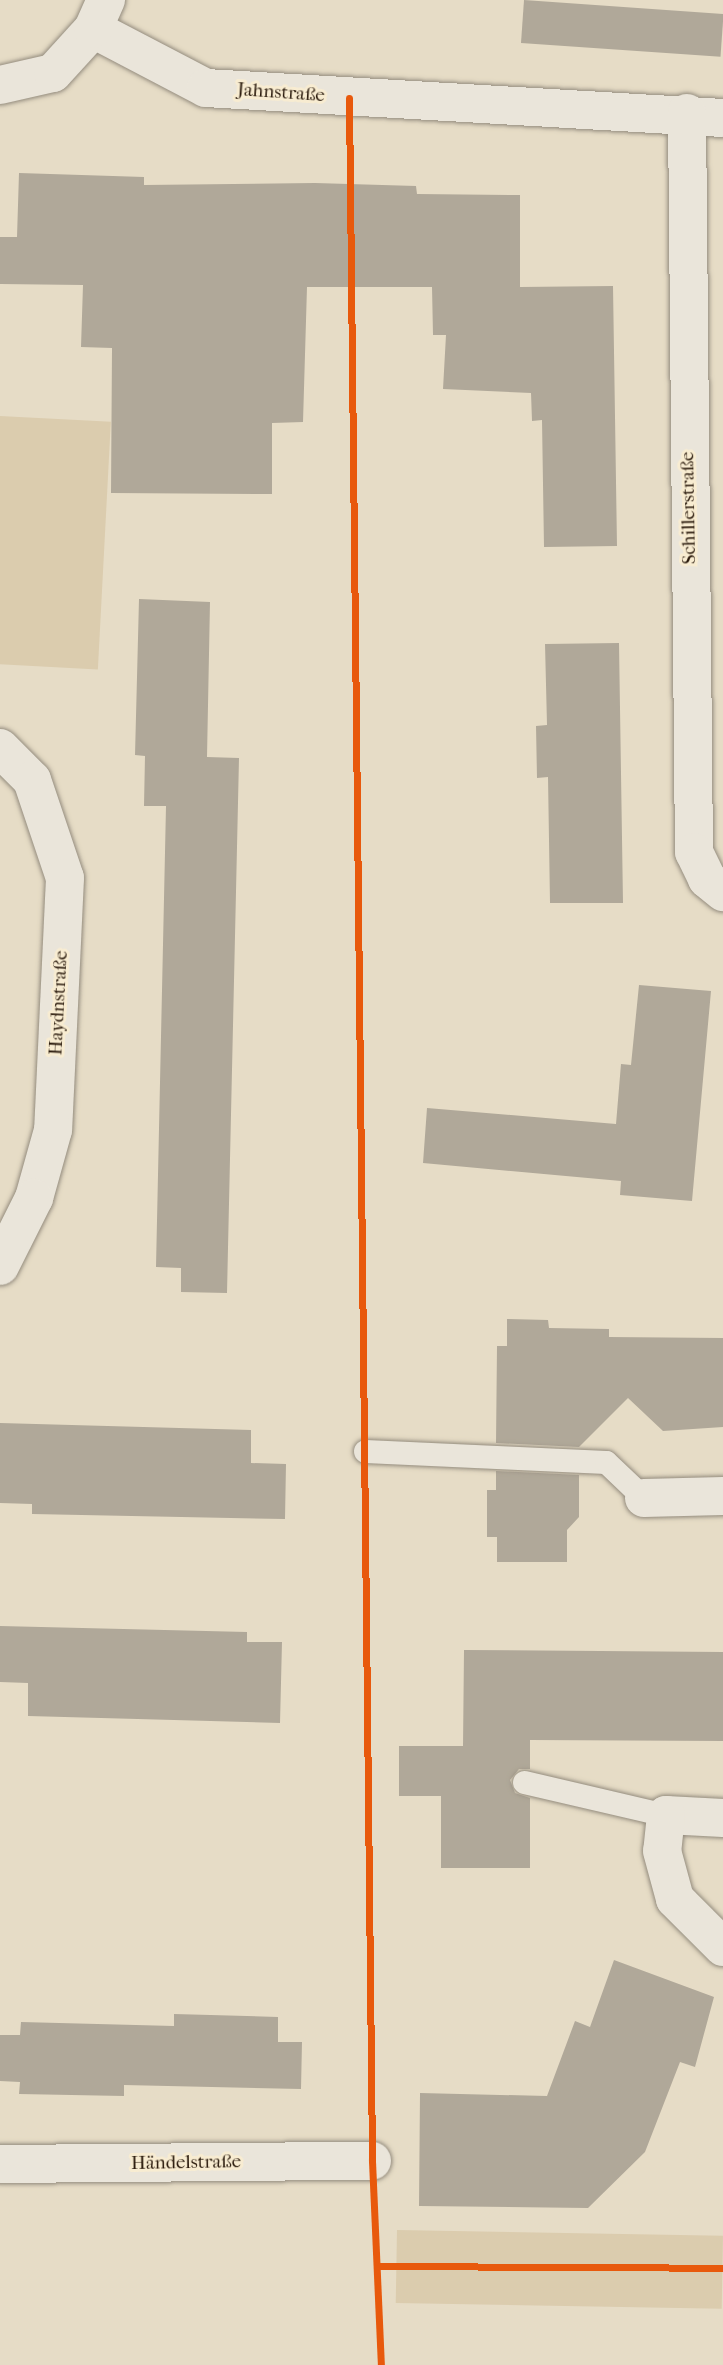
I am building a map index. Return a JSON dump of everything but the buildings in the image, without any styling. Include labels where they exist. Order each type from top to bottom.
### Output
[{"type":"street","name":"Jahnstraße","points":[[0,85],[52,73],[99,14],[166,72],[206,88],[705,115]]},
{"type":"street","name":"Schillerstraße","points":[[705,115],[694,852],[707,879],[723,892]]},
{"type":"street","name":"Haydnstraße","points":[[0,748],[32,780],[65,878],[53,1130],[34,1198],[0,1266]]},
{"type":"street","points":[[644,1498],[723,1496]]},
{"type":"street","points":[[723,1818],[666,1815],[662,1851],[675,1899],[723,1947]]},
{"type":"street","name":"Händelstraße","points":[[0,2164],[372,2161]]},
{"type":"lane","points":[[365,1451],[606,1462],[644,1498]]},
{"type":"lane","points":[[524,1782],[666,1815]]},
{"type":"shaded area","points":[[0,416],[111,422],[98,669],[0,664]]},
{"type":"shaded area","points":[[397,2230],[723,2236],[722,2309],[396,2303]]},
{"type":"cycle path","points":[[349,98],[372,2161],[381,2365]]},
{"type":"cycle path","points":[[380,2266],[723,2268]]}]
